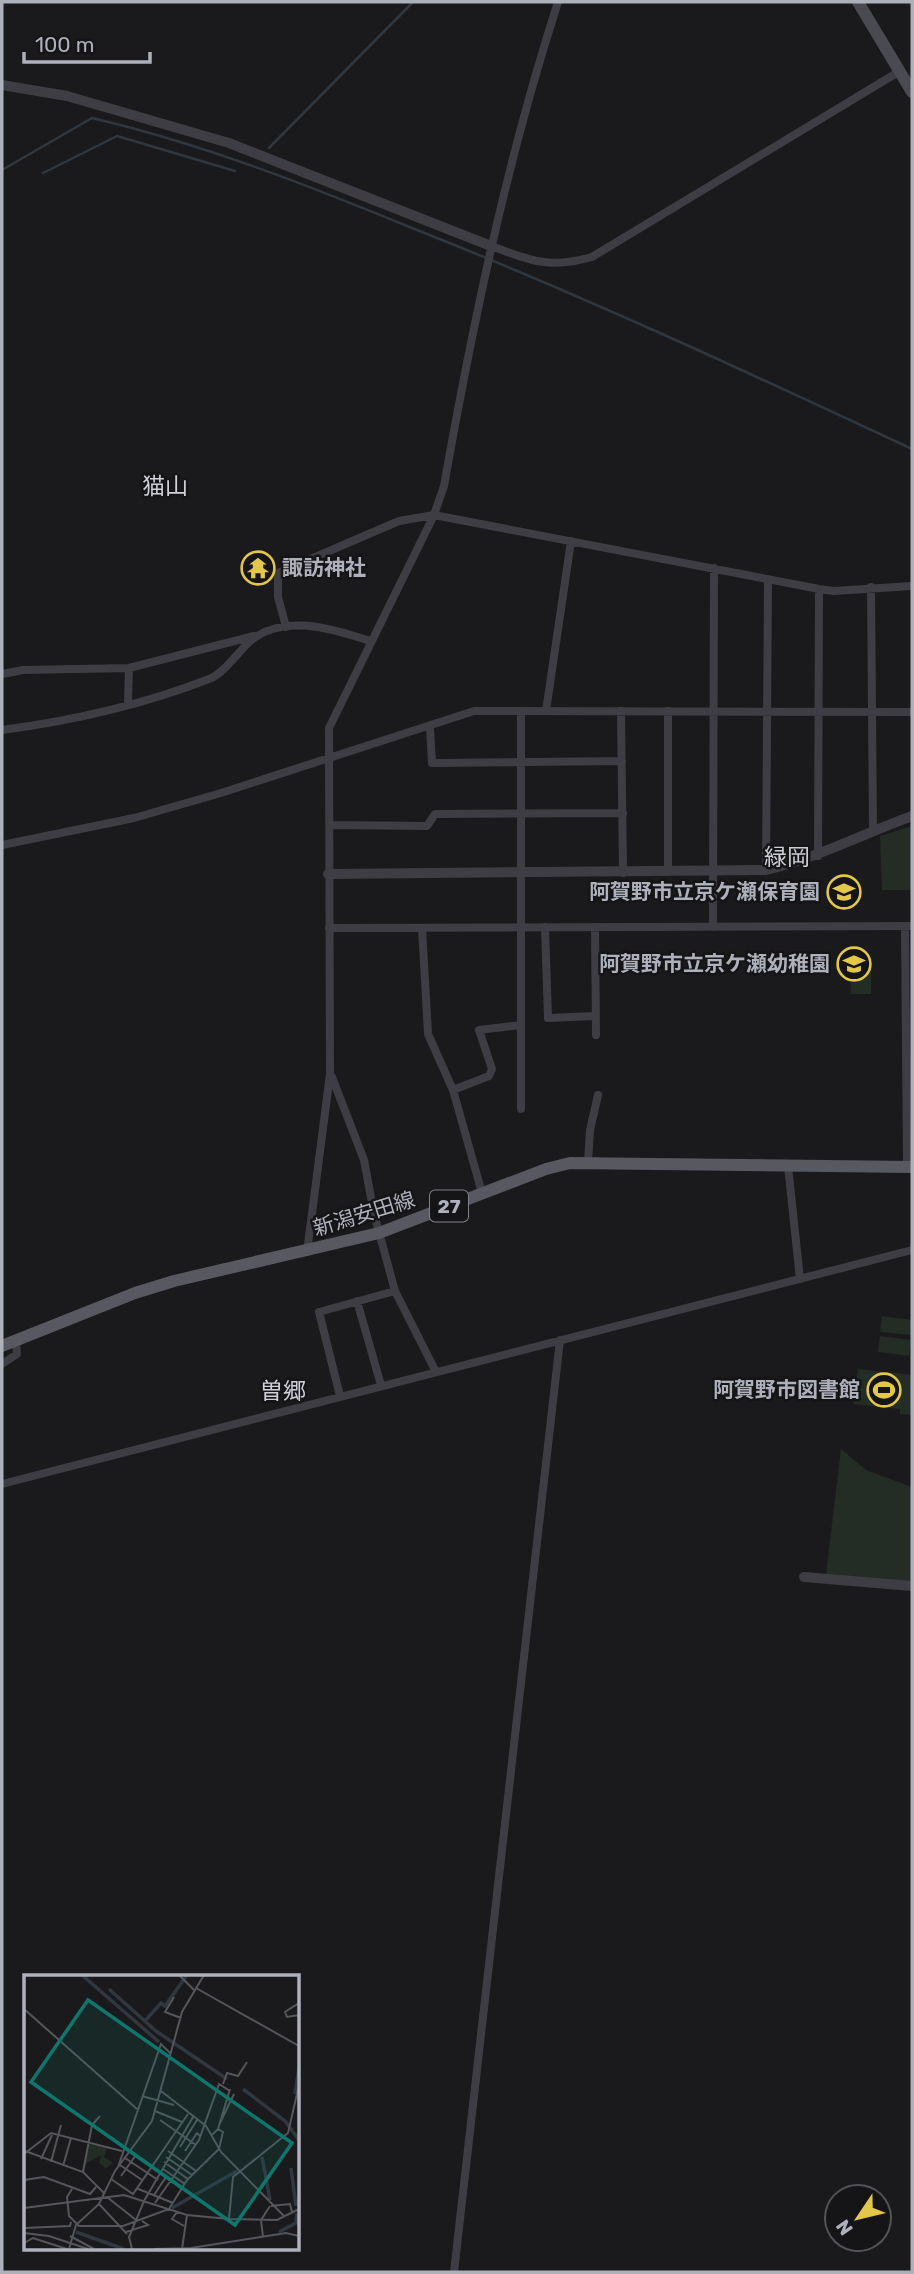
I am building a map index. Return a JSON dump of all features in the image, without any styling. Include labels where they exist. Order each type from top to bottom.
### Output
[{"type":"main road","points":[[858,2],[912,92]]},
{"type":"main road","name":"新潟安田線","points":[[2,1346],[135,1293],[174,1281],[379,1233],[546,1169],[588,1162],[909,1167]]},
{"type":"street","points":[[307,1252],[330,1074],[330,728],[433,515],[444,486],[491,246],[524,110],[558,2]]},
{"type":"street","points":[[2,85],[66,96],[229,143],[535,262],[567,264],[592,257],[900,71]]},
{"type":"street","points":[[286,626],[278,597],[278,573],[399,521],[433,515],[819,589],[912,586]]},
{"type":"street","points":[[546,711],[571,541]]},
{"type":"street","points":[[713,927],[716,712],[714,568]]},
{"type":"street","points":[[766,870],[768,580]]},
{"type":"street","points":[[871,587],[873,830]]},
{"type":"street","points":[[818,856],[819,589]]},
{"type":"street","points":[[2,674],[23,670],[129,668],[286,626],[313,626],[370,641]]},
{"type":"street","points":[[2,730],[88,716],[212,678],[256,636]]},
{"type":"street","points":[[128,703],[129,668]]},
{"type":"street","points":[[668,710],[668,872]]},
{"type":"street","points":[[2,845],[134,818],[430,728],[474,711],[912,712]]},
{"type":"street","points":[[621,711],[623,873]]},
{"type":"street","points":[[521,712],[521,1109]]},
{"type":"street","points":[[430,728],[432,763],[622,761]]},
{"type":"street","points":[[330,825],[427,826],[435,814],[623,813]]},
{"type":"street","points":[[328,874],[766,870],[818,856],[873,830],[912,816]]},
{"type":"street","points":[[329,928],[909,926],[909,1167]]},
{"type":"street","points":[[595,927],[596,1035]]},
{"type":"street","points":[[422,928],[428,1034],[453,1090],[482,1193]]},
{"type":"street","points":[[545,928],[548,1018],[594,1016]]},
{"type":"street","points":[[453,1090],[489,1076],[492,1069],[479,1030],[521,1026]]},
{"type":"street","points":[[330,1074],[365,1160],[379,1233],[395,1291],[436,1372]]},
{"type":"street","points":[[588,1162],[590,1130],[598,1096]]},
{"type":"street","points":[[788,1166],[800,1279]]},
{"type":"street","points":[[2,1484],[912,1251]]},
{"type":"street","points":[[340,1396],[318,1312],[395,1291]]},
{"type":"street","points":[[357,1301],[382,1385]]},
{"type":"street","points":[[454,2272],[560,1340]]},
{"type":"street","points":[[2,1364],[17,1354],[16,1341]]},
{"type":"street","points":[[804,1577],[912,1586]]},
{"type":"shaded area","points":[[912,826],[912,890],[882,890],[880,836]]},
{"type":"shaded area","points":[[841,964],[863,964],[871,970],[871,994],[851,994],[850,975],[841,974]]},
{"type":"shaded area","points":[[882,1316],[912,1320],[911,1335],[880,1332]]},
{"type":"shaded area","points":[[880,1336],[911,1340],[909,1356],[878,1352]]},
{"type":"shaded area","name":"阿賀野市図書館","points":[[858,1369],[912,1375],[912,1415],[900,1414],[900,1409],[853,1404]]},
{"type":"shaded area","points":[[841,1449],[866,1470],[912,1487],[912,1583],[826,1574]]},
{"type":"waterway","points":[[269,148],[413,2]]},
{"type":"waterway","points":[[2,170],[92,118],[174,140],[294,181],[539,280],[912,449]]},
{"type":"waterway","points":[[43,173],[117,136],[235,171]]},
{"type":"place","name":"諏訪神社","points":[[258,568]]},
{"type":"place","name":"阿賀野市立京ケ瀬保育園","points":[[844,892]]},
{"type":"place","name":"阿賀野市立京ケ瀬幼稚園","points":[[854,964]]},
{"type":"place","name":"阿賀野市図書館","points":[[884,1390]]},
{"type":"district","name":"猫山","points":[[165,486]]},
{"type":"district","name":"緑岡","points":[[787,857]]},
{"type":"district","name":"曽郷","points":[[283,1391]]}]
